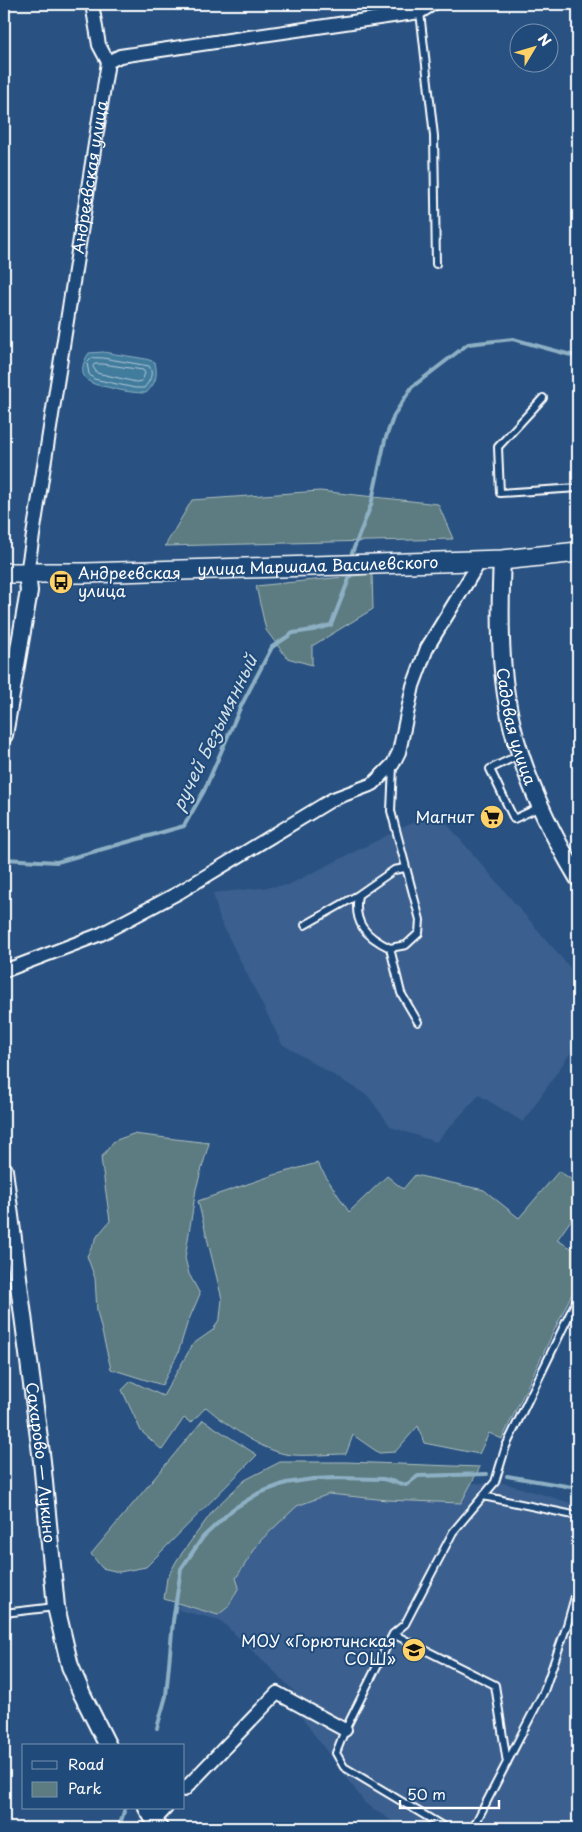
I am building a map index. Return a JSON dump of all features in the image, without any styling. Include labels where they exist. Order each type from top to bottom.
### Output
[{"type":"main road","name":"улица Маршала Василевского","points":[[4,573],[96,573],[480,561],[578,552]]},
{"type":"street","points":[[92,4],[99,45],[108,62],[120,56],[420,12],[433,4]]},
{"type":"street","name":"Андреевская улица","points":[[4,735],[29,591],[27,573],[108,62]]},
{"type":"street","name":"Садовая улица","points":[[502,560],[501,639],[504,678],[510,716],[520,755],[540,807],[578,878]]},
{"type":"street","points":[[4,971],[101,934],[131,919],[178,893],[333,799],[373,784],[393,764],[399,752],[413,686],[427,648],[480,561]]},
{"type":"street","name":"Сахарово — Лукино","points":[[4,1170],[42,1461],[56,1607],[70,1666],[107,1744]]},
{"type":"street","points":[[185,1789],[277,1692],[345,1730]]},
{"type":"street","points":[[153,1819],[164,1810]]},
{"type":"lane","points":[[420,12],[434,136],[436,264]]},
{"type":"lane","points":[[543,398],[498,447],[500,493],[578,488]]},
{"type":"lane","points":[[520,755],[490,769],[514,819],[540,807]]},
{"type":"lane","points":[[358,895],[355,910],[361,926],[375,941],[390,948],[406,945],[419,933],[420,920],[405,868],[392,811],[393,764]]},
{"type":"lane","points":[[305,925],[358,895],[394,870],[405,868]]},
{"type":"lane","points":[[390,948],[401,993],[418,1022]]},
{"type":"lane","points":[[446,1828],[344,1767],[336,1752],[393,1634],[405,1624],[453,1532],[495,1482],[506,1446],[578,1297]]},
{"type":"lane","points":[[483,1496],[578,1516]]},
{"type":"lane","points":[[473,1828],[544,1691],[567,1625],[578,1586]]},
{"type":"lane","points":[[4,1613],[56,1607]]},
{"type":"lane","points":[[393,1634],[495,1685],[507,1763]]},
{"type":"shaded area","points":[[436,811],[578,977],[578,1042],[523,1122],[479,1095],[436,1142],[391,1127],[368,1096],[282,1044],[220,920],[213,893],[288,885]]},
{"type":"shaded area","name":"МОУ «Горютинская СОШ»","points":[[504,1483],[578,1505],[578,1828],[402,1828],[365,1803],[296,1710],[301,1699],[282,1679],[220,1620],[178,1610],[186,1571],[313,1484]]},
{"type":"green space","points":[[320,491],[438,504],[453,539],[165,546],[192,500]]},
{"type":"green space","points":[[372,574],[373,609],[312,646],[312,665],[287,658],[266,630],[256,586]]},
{"type":"green space","points":[[133,1134],[209,1143],[196,1189],[185,1258],[189,1274],[200,1294],[187,1324],[178,1353],[162,1385],[111,1369],[97,1311],[95,1278],[87,1256],[98,1235],[110,1221],[101,1158],[114,1141]]},
{"type":"green space","points":[[317,1163],[349,1212],[387,1176],[403,1189],[415,1175],[484,1190],[519,1218],[559,1171],[578,1184],[578,1210],[557,1240],[578,1252],[578,1281],[502,1439],[489,1433],[479,1454],[424,1443],[418,1426],[395,1452],[379,1453],[353,1435],[346,1454],[285,1454],[264,1447],[233,1428],[206,1407],[191,1423],[184,1418],[162,1450],[141,1431],[122,1390],[131,1381],[163,1396],[193,1344],[213,1330],[220,1318],[222,1299],[198,1201],[274,1175]]},
{"type":"green space","points":[[203,1420],[257,1455],[146,1567],[119,1572],[102,1568],[91,1554]]},
{"type":"green space","points":[[280,1462],[346,1462],[480,1467],[461,1503],[387,1500],[329,1494],[297,1506],[260,1541],[236,1578],[239,1587],[228,1607],[218,1615],[164,1599],[167,1578],[177,1560],[215,1508],[245,1480]]},
{"type":"water","points":[[103,352],[155,362],[156,375],[152,386],[146,393],[137,393],[94,384],[88,380],[83,374],[83,365],[89,353]]},
{"type":"waterway","name":"ручей Безымянный","points":[[352,553],[371,505],[385,440],[394,415],[412,387],[468,344],[513,339],[578,357]]},
{"type":"waterway","name":"ручей Безымянный","points":[[4,859],[57,862],[184,826],[204,791],[241,706],[272,647],[293,633],[331,625],[351,574]]},
{"type":"waterway","points":[[157,1728],[166,1696],[173,1621],[181,1569],[203,1537],[233,1509],[259,1493],[286,1483],[313,1479],[383,1479],[406,1485],[418,1476],[487,1474]]},
{"type":"waterway","points":[[507,1476],[578,1488]]},
{"type":"waterway","points":[[119,1828],[124,1810]]},
{"type":"place","name":"Андреевская улица","points":[[61,582]]},
{"type":"place","name":"Магнит","points":[[492,817]]},
{"type":"place","name":"МОУ «Горютинская СОШ»","points":[[414,1650]]}]
